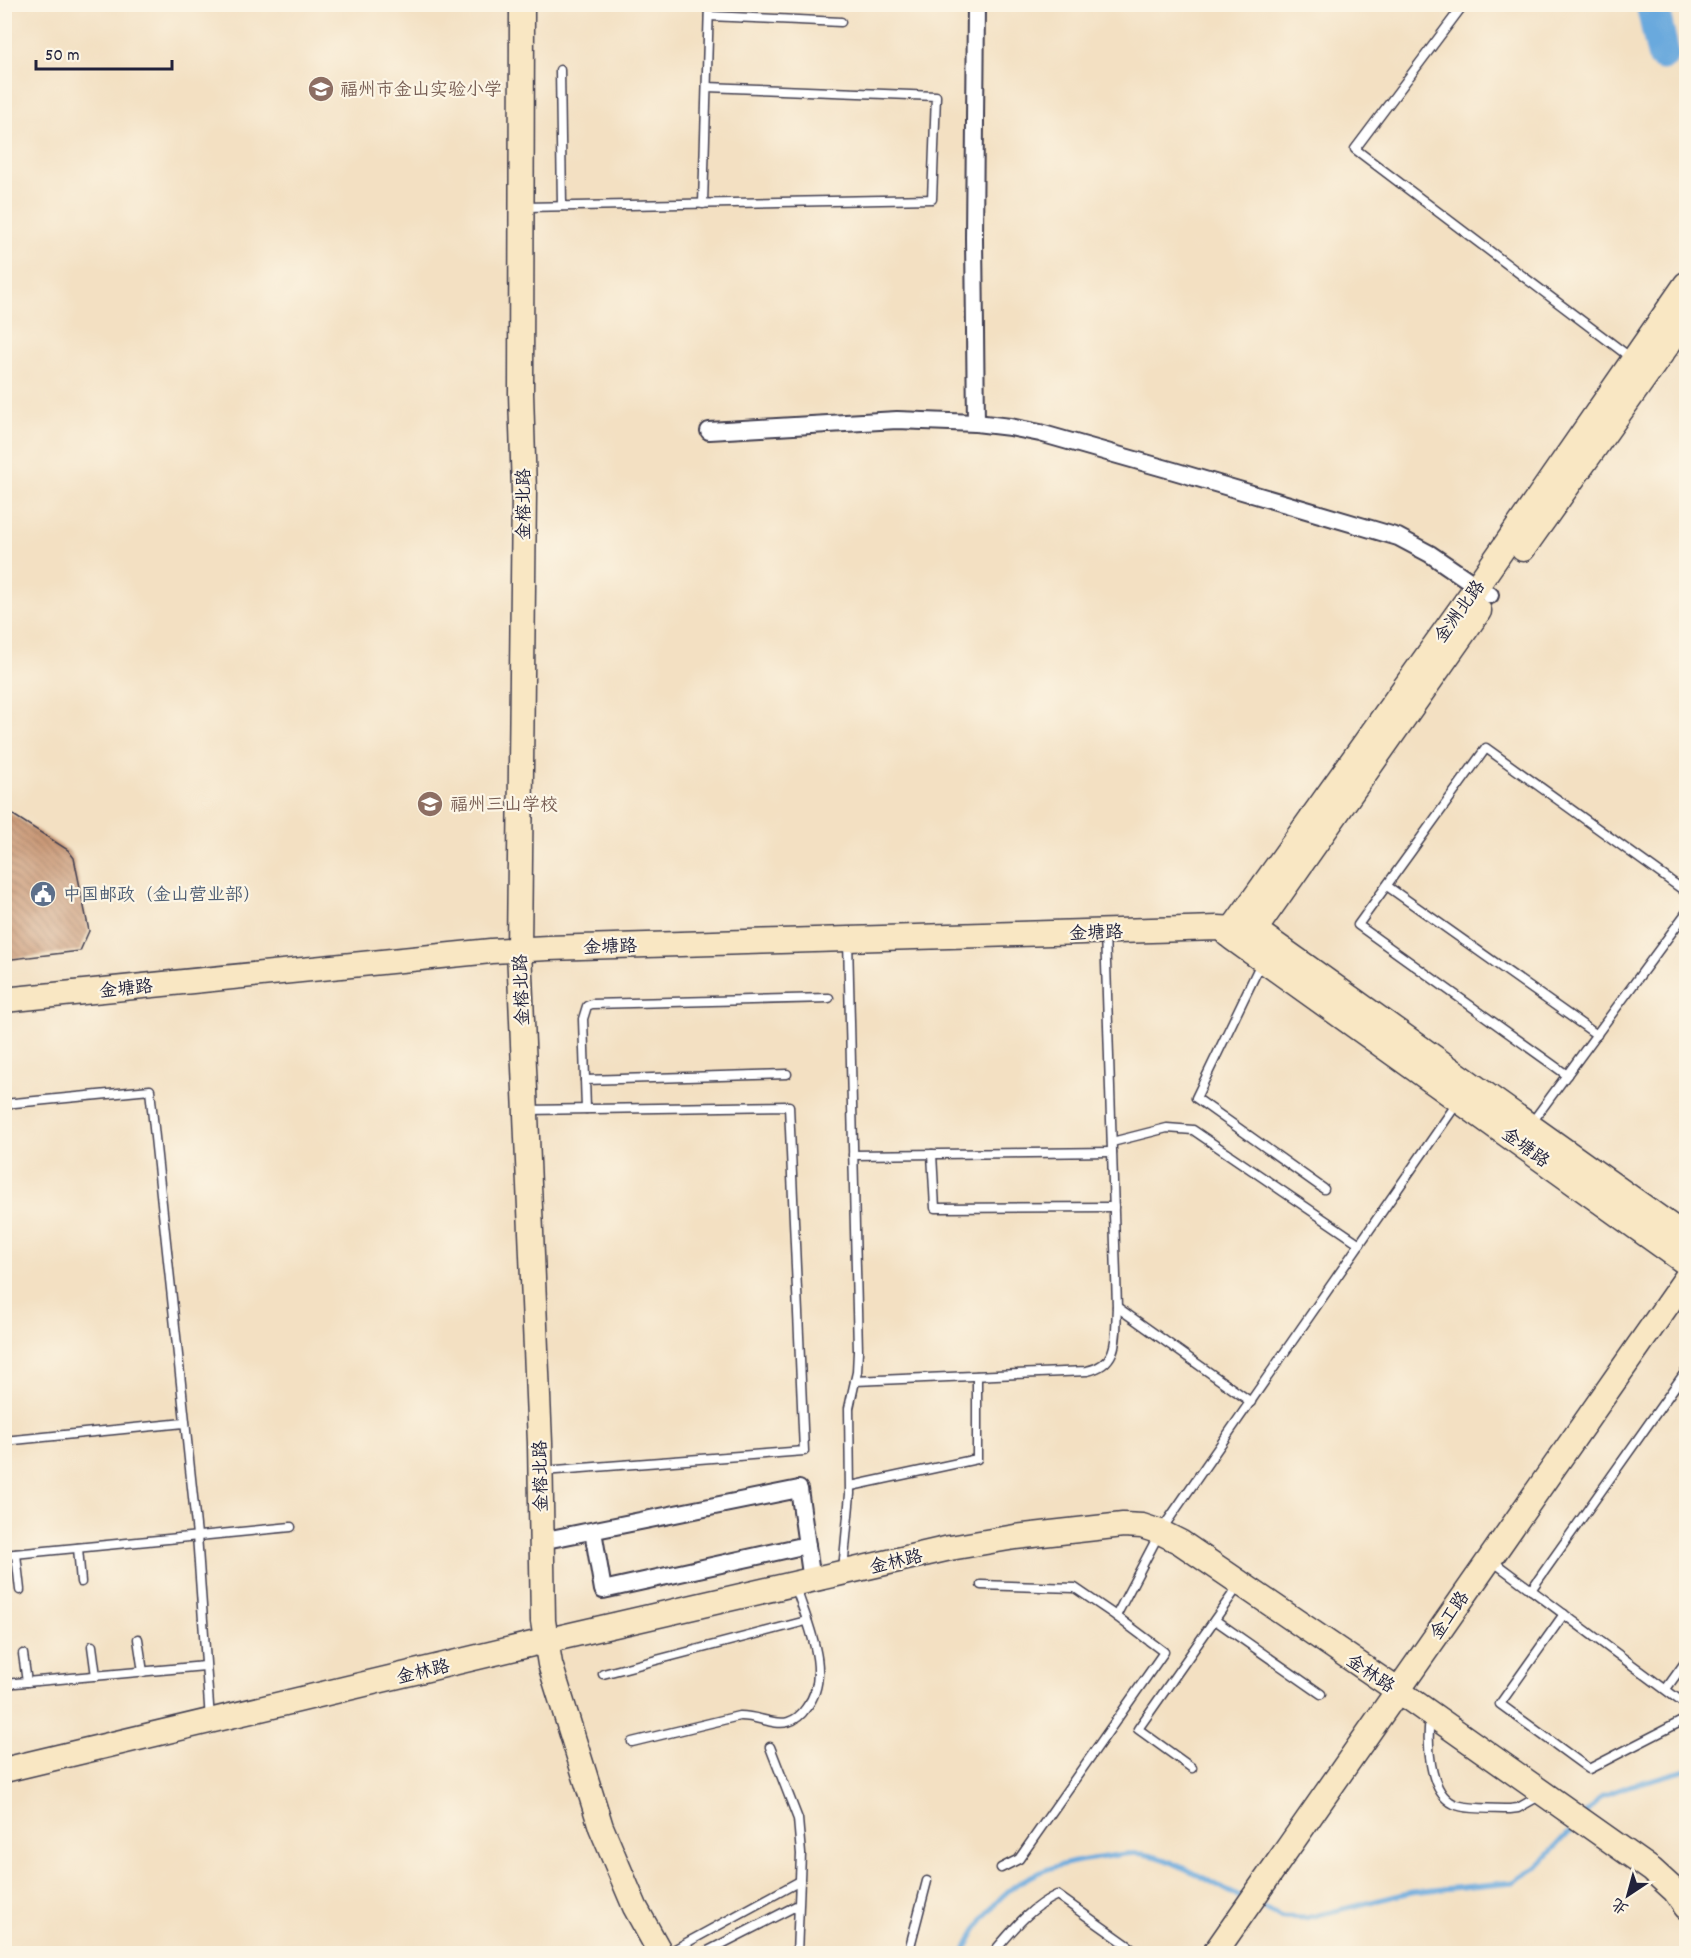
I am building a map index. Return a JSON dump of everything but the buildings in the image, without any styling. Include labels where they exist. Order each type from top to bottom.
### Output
[{"type":"street","name":"金榕北路","points":[[522,4],[521,393],[524,503],[519,950],[540,1471],[542,1604],[545,1641],[550,1664],[602,1827],[635,1907],[661,1953]]},
{"type":"street","points":[[976,4],[974,238],[976,423]]},
{"type":"street","name":"金洲北路","points":[[1483,591],[1686,284]]},
{"type":"street","name":"金洲北路","points":[[1240,938],[1483,591],[1686,319]]},
{"type":"street","points":[[709,430],[897,420],[976,423],[1040,434],[1398,537],[1421,549],[1483,591]]},
{"type":"street","name":"金塘路","points":[[4,1000],[519,950],[1105,932],[1240,938],[1524,1134],[1686,1237]]},
{"type":"street","name":"金塘路","points":[[1240,938],[1460,1099],[1524,1134],[1686,1263]]},
{"type":"street","name":"金工路","points":[[1214,1953],[1686,1278]]},
{"type":"street","points":[[541,1541],[799,1489],[807,1545],[804,1582]]},
{"type":"street","name":"金林路","points":[[4,1770],[545,1641],[950,1548],[1015,1537],[1123,1525],[1142,1526],[1180,1542],[1431,1714],[1662,1879],[1675,1891],[1686,1907]]},
{"type":"street","points":[[592,1531],[603,1590],[807,1545]]},
{"type":"lane","points":[[703,204],[709,4]]},
{"type":"lane","points":[[1464,4],[1355,149],[1634,360]]},
{"type":"lane","points":[[709,16],[841,22]]},
{"type":"lane","points":[[560,70],[562,206]]},
{"type":"lane","points":[[522,207],[932,200],[936,96],[707,87]]},
{"type":"lane","points":[[1567,1075],[1358,925],[1486,748],[1686,892]]},
{"type":"lane","points":[[1387,886],[1597,1035]]},
{"type":"lane","points":[[1524,1134],[1686,913]]},
{"type":"lane","points":[[855,1381],[1096,1369],[1105,1364],[1113,1355],[1117,1307],[1105,932]]},
{"type":"lane","points":[[1240,938],[1196,1098],[1324,1189]]},
{"type":"lane","points":[[842,1574],[851,1486],[849,1408],[858,1351],[848,939]]},
{"type":"lane","points":[[586,1109],[583,1019],[587,1006],[592,1004],[829,998]]},
{"type":"lane","points":[[585,1080],[787,1074]]},
{"type":"lane","points":[[4,1104],[150,1090],[197,1535],[210,1722]]},
{"type":"lane","points":[[1116,1616],[1160,1532],[1460,1099]]},
{"type":"lane","points":[[526,1110],[789,1106],[804,1451],[540,1471]]},
{"type":"lane","points":[[1112,1142],[1167,1128],[1193,1130],[1360,1244]]},
{"type":"lane","points":[[853,1155],[1112,1152]]},
{"type":"lane","points":[[932,1154],[935,1208],[1114,1207]]},
{"type":"lane","points":[[1117,1307],[1251,1402]]},
{"type":"lane","points":[[1531,1590],[1686,1371]]},
{"type":"lane","points":[[851,1486],[977,1459],[978,1376]]},
{"type":"lane","points":[[4,1441],[184,1423]]},
{"type":"lane","points":[[4,1555],[291,1527]]},
{"type":"lane","points":[[78,1548],[81,1582]]},
{"type":"lane","points":[[16,1554],[20,1590]]},
{"type":"lane","points":[[1489,1558],[1686,1705]]},
{"type":"lane","points":[[632,1742],[739,1716],[750,1715],[782,1723],[797,1717],[811,1702],[817,1682],[818,1664],[806,1621],[804,1582]]},
{"type":"lane","points":[[1192,1768],[1138,1729],[1241,1583]]},
{"type":"lane","points":[[981,1585],[1075,1588],[1164,1652],[1019,1859],[1000,1868]]},
{"type":"lane","points":[[1564,1614],[1500,1704],[1590,1769],[1686,1719]]},
{"type":"lane","points":[[1215,1620],[1321,1694]]},
{"type":"lane","points":[[603,1674],[806,1621]]},
{"type":"lane","points":[[138,1639],[143,1672]]},
{"type":"lane","points":[[92,1646],[96,1676]]},
{"type":"lane","points":[[22,1654],[27,1682]]},
{"type":"lane","points":[[1666,1689],[1686,1664]]},
{"type":"lane","points":[[4,1684],[205,1666]]},
{"type":"lane","points":[[1431,1714],[1428,1743],[1430,1764],[1444,1796],[1453,1803],[1510,1809],[1545,1795]]},
{"type":"lane","points":[[770,1747],[798,1819],[801,1854],[797,1953]]},
{"type":"lane","points":[[666,1953],[800,1881]]},
{"type":"lane","points":[[908,1953],[927,1881]]},
{"type":"lane","points":[[992,1953],[1020,1922],[1047,1899],[1057,1895],[1140,1953]]},
{"type":"lane","points":[[702,1953],[718,1950],[798,1905]]},
{"type":"waterway","points":[[1652,4],[1663,54]]},
{"type":"waterway","points":[[1584,1815],[1602,1796],[1686,1770]]},
{"type":"waterway","points":[[1255,1904],[1282,1917],[1306,1918],[1412,1892],[1513,1882],[1537,1867],[1576,1825]]},
{"type":"waterway","points":[[963,1954],[975,1931],[1001,1897],[1033,1875],[1073,1862],[1123,1854],[1148,1855],[1184,1868],[1244,1899]]},
{"type":"place","name":"福州市金山实验小学","points":[[321,89]]},
{"type":"place","name":"福州三山学校","points":[[430,804]]},
{"type":"place","name":"中国邮政（金山营业部）","points":[[43,894]]}]
